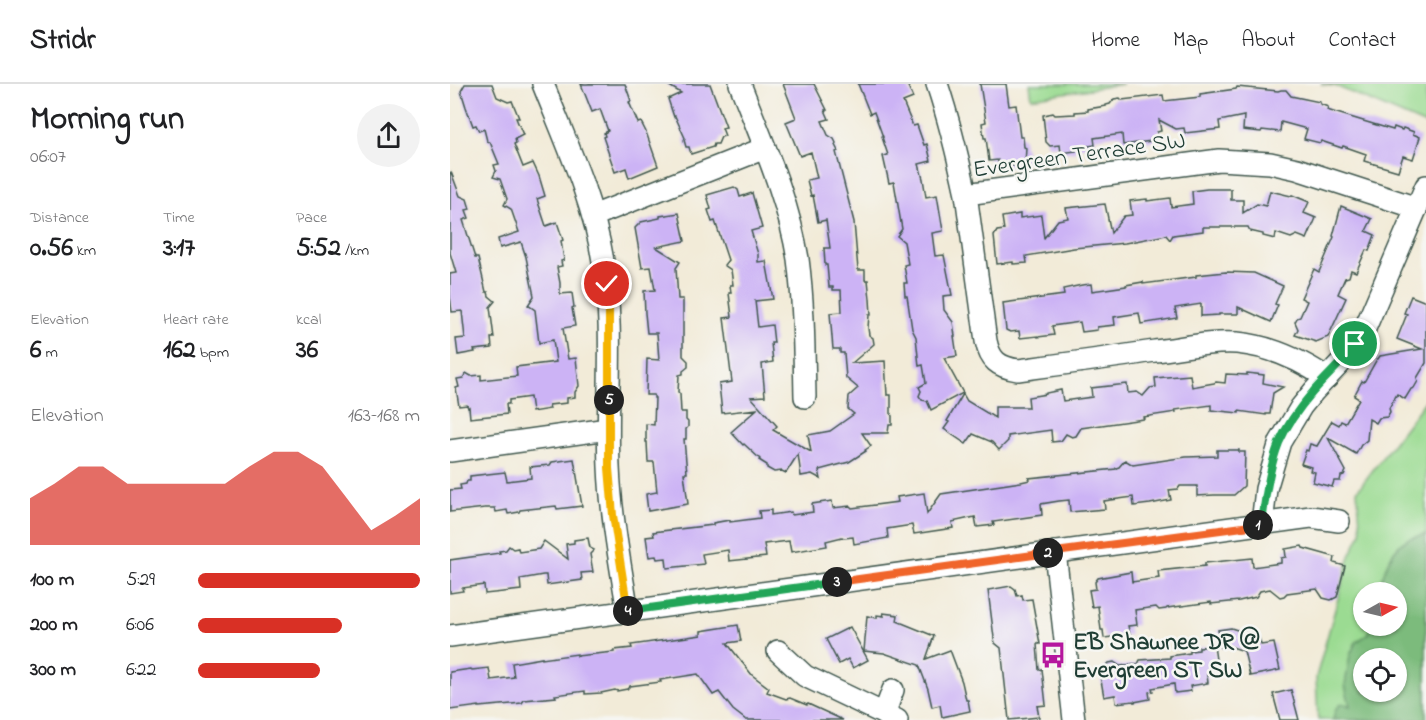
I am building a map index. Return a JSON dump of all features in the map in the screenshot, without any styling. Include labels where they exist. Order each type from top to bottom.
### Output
[{"type":"street","points":[[543,84],[593,216],[603,260],[609,312],[609,468],[613,515],[628,612]]},
{"type":"street","points":[[740,84],[785,205],[798,259],[803,322],[805,398]]},
{"type":"street","points":[[937,84],[958,153],[966,194]]},
{"type":"street","points":[[593,216],[765,148]]},
{"type":"street","name":"Evergreen Terrace SW","points":[[1327,378],[1293,358],[1271,350],[1228,343],[1018,370],[999,365],[991,356],[986,341],[966,194],[1219,160],[1245,160],[1297,168],[1417,208]]},
{"type":"street","points":[[1262,524],[1266,489],[1280,442],[1301,407],[1347,355],[1363,333],[1426,186]]},
{"type":"street","points":[[450,451],[608,429]]},
{"type":"street","points":[[450,636],[1262,524],[1311,518],[1339,521]]},
{"type":"street","points":[[1055,552],[1074,720]]},
{"type":"street","points":[[778,651],[805,676],[891,717],[893,690]]},
{"type":"green space","points":[[1029,84],[1123,84],[1031,98]]},
{"type":"green space","points":[[1321,84],[1426,84],[1426,125],[1338,87]]},
{"type":"green space","points":[[1426,400],[1426,720],[1318,720],[1316,677],[1350,556],[1361,533],[1357,491]]},
{"type":"green space","points":[[1426,534],[1426,720],[1333,720],[1339,705],[1350,706],[1345,685],[1353,648],[1353,702],[1407,702],[1407,648],[1353,648],[1356,642],[1365,636],[1407,636],[1407,582],[1381,582],[1392,555],[1408,539]]},
{"type":"building","points":[[465,84],[492,84],[497,97],[508,102],[512,101],[523,135],[515,139],[514,144],[523,167],[533,163],[539,176],[545,196],[537,199],[546,226],[557,222],[563,240],[561,241],[564,260],[561,261],[562,266],[557,267],[560,294],[572,293],[575,326],[563,328],[568,359],[576,358],[579,386],[575,397],[567,398],[567,403],[549,405],[550,409],[532,412],[530,397],[509,400],[509,404],[506,404],[507,414],[470,418],[469,407],[459,406],[457,379],[463,378],[466,373],[471,376],[481,375],[481,380],[517,376],[516,367],[556,362],[553,340],[539,343],[535,310],[528,305],[534,296],[521,242],[500,248],[498,239],[519,232],[511,209],[504,205],[507,199],[500,179],[493,177],[496,171],[494,165],[499,164],[490,142],[487,141],[484,129],[479,131],[476,125],[473,126],[466,107],[461,91]]},
{"type":"building","points":[[581,84],[625,84],[631,101],[629,102],[638,123],[641,122],[646,132],[658,166],[629,178],[626,168],[615,172],[603,137],[608,131],[600,109],[592,112]]},
{"type":"building","points":[[666,84],[710,84],[726,127],[722,128],[725,136],[721,137],[718,144],[691,154],[689,147],[686,147],[685,138],[668,99],[681,93]]},
{"type":"building","points":[[783,84],[814,84],[827,110],[825,110],[829,119],[822,121],[828,135],[836,143],[838,151],[836,152],[854,222],[858,270],[865,270],[870,299],[871,315],[869,315],[868,328],[874,344],[852,363],[885,361],[887,395],[891,395],[892,425],[889,425],[888,433],[862,433],[871,446],[849,462],[819,470],[821,479],[812,474],[801,476],[798,454],[786,473],[774,472],[767,468],[767,465],[731,432],[757,409],[722,413],[719,384],[732,382],[724,318],[732,317],[729,293],[731,293],[730,285],[733,285],[731,270],[724,265],[728,260],[715,221],[712,222],[708,210],[711,209],[707,195],[734,187],[738,190],[740,197],[752,193],[762,228],[751,231],[758,262],[766,261],[773,299],[755,301],[758,327],[772,325],[774,343],[771,343],[773,362],[762,364],[765,396],[751,397],[777,426],[773,430],[811,452],[808,435],[830,431],[854,414],[848,409],[849,396],[858,388],[846,378],[844,353],[840,353],[840,349],[833,349],[830,313],[842,312],[841,290],[833,290],[833,287],[829,287],[824,248],[830,248],[826,220],[818,222],[813,195],[811,196],[807,180],[817,178],[811,152],[800,156],[786,122],[796,118]]},
{"type":"building","points":[[858,84],[907,84],[913,98],[903,102],[913,126],[917,125],[924,145],[927,144],[931,161],[919,164],[926,197],[937,195],[943,231],[932,233],[935,256],[944,255],[952,295],[943,296],[944,310],[953,322],[957,356],[944,358],[963,393],[931,410],[927,401],[922,400],[919,396],[921,391],[919,387],[926,383],[923,365],[919,366],[916,337],[912,329],[907,296],[905,296],[904,283],[907,283],[904,265],[908,264],[904,242],[897,236],[902,229],[894,182],[889,183],[883,156],[888,155],[874,112],[870,114]]},
{"type":"building","points":[[980,84],[1006,84],[1009,106],[1016,105],[1020,137],[1023,137],[1026,148],[1025,164],[999,168],[998,160],[989,161],[982,123],[986,122]]},
{"type":"building","points":[[1237,87],[1286,90],[1291,96],[1320,102],[1328,107],[1327,110],[1393,130],[1394,127],[1414,132],[1413,134],[1420,137],[1413,159],[1403,156],[1398,171],[1364,161],[1366,154],[1343,146],[1342,148],[1321,141],[1320,143],[1304,139],[1307,129],[1281,122],[1280,132],[1243,130],[1244,116],[1219,121],[1220,129],[1185,133],[1184,128],[1176,129],[1159,120],[1161,131],[1157,132],[1158,140],[1123,145],[1122,134],[1094,138],[1095,145],[1061,153],[1060,145],[1050,146],[1046,142],[1043,115],[1075,114],[1075,112],[1106,106],[1114,99],[1120,98],[1122,100],[1163,95],[1164,101],[1200,97],[1200,94]]},
{"type":"building","points":[[451,172],[460,196],[467,199],[470,209],[466,210],[469,218],[463,220],[475,258],[478,258],[486,292],[495,301],[490,307],[494,338],[491,338],[492,348],[458,355],[456,339],[465,338],[462,311],[452,312],[450,296],[450,274],[456,273],[450,253]]},
{"type":"building","points":[[1231,189],[1231,200],[1243,200],[1243,213],[1257,204],[1266,206],[1270,191],[1292,195],[1309,202],[1304,213],[1316,218],[1307,239],[1297,235],[1291,238],[1276,233],[1275,239],[1250,231],[1248,227],[1203,227],[1203,231],[1173,235],[1170,240],[1166,235],[1125,243],[1026,256],[1027,263],[997,264],[994,236],[997,231],[1004,230],[1002,217],[1020,214],[1020,218],[1041,215],[1044,238],[1058,220],[1068,218],[1066,208],[1105,204],[1111,233],[1124,216],[1132,215],[1130,201],[1170,198],[1171,207],[1193,204],[1192,191]]},
{"type":"building","points":[[1341,206],[1372,219],[1366,231],[1375,235],[1369,251],[1366,250],[1356,272],[1351,270],[1349,277],[1345,278],[1338,294],[1346,298],[1328,337],[1316,342],[1295,335],[1298,329],[1295,322],[1300,317],[1307,301],[1301,298],[1314,269],[1319,272],[1334,237]]},
{"type":"building","points":[[679,213],[685,241],[656,247],[680,262],[676,268],[678,299],[683,299],[683,356],[688,361],[688,367],[683,374],[679,375],[678,392],[681,412],[686,412],[688,422],[686,439],[684,439],[687,473],[684,473],[688,504],[648,511],[646,494],[657,492],[654,462],[648,462],[646,442],[646,424],[654,425],[655,398],[654,395],[646,395],[647,359],[659,360],[657,333],[647,333],[645,313],[644,291],[655,290],[651,267],[642,268],[635,228],[641,222]]},
{"type":"building","points":[[1226,272],[1254,273],[1283,286],[1275,304],[1278,305],[1271,322],[1238,307],[1238,314],[1201,316],[1201,304],[1175,308],[1177,318],[1141,324],[1139,313],[1114,317],[1115,325],[1082,332],[1080,322],[1052,326],[1054,335],[1038,337],[1020,338],[1019,331],[1006,330],[1003,303],[1064,295],[1063,289],[1082,285],[1091,284],[1092,291]]},
{"type":"building","points":[[1411,296],[1426,302],[1426,363],[1417,378],[1418,381],[1405,399],[1397,394],[1387,417],[1379,418],[1376,423],[1369,419],[1367,440],[1356,454],[1328,438],[1346,471],[1340,481],[1334,481],[1332,487],[1313,482],[1315,472],[1310,471],[1311,467],[1301,464],[1306,450],[1308,451],[1310,444],[1317,446],[1332,421],[1339,425],[1341,421],[1345,423],[1359,399],[1354,396],[1377,359],[1380,356],[1422,349],[1397,339]]},
{"type":"building","points":[[1247,373],[1264,375],[1263,383],[1283,387],[1273,393],[1270,414],[1211,410],[1211,405],[1175,410],[1176,412],[1143,417],[1144,419],[1081,428],[1076,436],[1066,434],[1061,441],[1052,442],[1051,430],[1008,436],[1008,441],[999,450],[992,442],[973,434],[966,444],[944,429],[963,394],[967,401],[995,418],[995,407],[1029,407],[1028,397],[1061,390],[1063,401],[1092,397],[1091,388],[1127,384],[1128,393],[1137,392],[1143,396],[1150,388],[1156,387],[1155,378],[1190,375],[1192,387],[1216,382],[1225,383],[1226,374],[1247,375]]},
{"type":"building","points":[[1217,450],[1245,452],[1244,486],[1234,495],[1197,496],[1197,486],[1180,486],[1178,489],[1169,490],[1171,500],[1150,504],[1134,506],[1133,497],[1104,501],[1105,509],[1070,512],[1069,500],[1059,501],[1041,504],[1042,515],[993,522],[994,525],[977,527],[975,517],[952,522],[953,528],[914,534],[912,525],[887,529],[888,538],[854,544],[853,537],[842,537],[826,541],[827,546],[791,552],[789,541],[764,544],[766,557],[729,561],[728,550],[702,554],[704,564],[667,568],[666,558],[649,557],[646,537],[654,536],[653,532],[713,525],[713,523],[730,520],[730,522],[760,518],[759,511],[771,510],[771,515],[791,512],[792,515],[813,512],[812,504],[832,501],[833,508],[850,506],[852,508],[898,502],[897,497],[924,493],[927,514],[941,494],[1021,482],[1030,480],[1029,478],[1116,469],[1125,460],[1133,465],[1186,457],[1217,456]]},
{"type":"building","points":[[574,459],[582,506],[557,509],[556,506],[520,510],[508,514],[507,510],[496,512],[495,508],[450,512],[450,490],[461,489],[460,485],[470,481],[470,476],[505,472],[507,481],[531,478],[530,467]]},
{"type":"building","points":[[588,538],[590,548],[594,550],[590,554],[593,572],[581,573],[582,580],[547,585],[546,575],[543,575],[520,579],[521,590],[485,594],[484,585],[462,588],[463,591],[450,593],[450,560],[500,553],[499,551],[506,550],[509,546],[513,549],[518,548],[519,552],[539,549],[544,541],[568,559],[566,544]]},
{"type":"building","points":[[1302,546],[1335,557],[1334,563],[1345,566],[1337,597],[1331,600],[1323,598],[1317,589],[1287,593],[1280,597],[1270,589],[1260,591],[1256,597],[1239,601],[1211,604],[1211,602],[1159,610],[1156,607],[1135,610],[1137,625],[1128,626],[1130,635],[1104,638],[1098,606],[1092,607],[1089,590],[1096,589],[1095,582],[1098,578],[1131,572],[1132,582],[1159,578],[1158,571],[1252,558],[1253,567],[1281,563],[1281,558],[1286,557],[1285,549]]},
{"type":"building","points":[[1011,586],[1015,589],[1017,596],[1022,595],[1023,600],[1032,599],[1040,644],[1037,644],[1039,670],[1042,669],[1046,705],[1037,706],[1039,717],[1009,720],[1001,648],[995,643],[988,590]]},
{"type":"building","points":[[883,613],[898,615],[897,621],[934,636],[926,659],[950,650],[970,711],[942,717],[940,705],[932,707],[919,665],[884,653],[864,651],[867,616],[877,618],[877,615],[884,616]]},
{"type":"building","points":[[738,625],[741,641],[727,643],[752,675],[769,688],[767,692],[808,704],[843,720],[746,720],[733,710],[719,692],[713,695],[698,674],[630,686],[617,691],[585,694],[585,691],[524,700],[522,703],[450,710],[450,672],[489,668],[491,680],[514,677],[512,663],[577,654],[577,656],[614,652],[614,650],[632,648],[631,645],[701,635],[701,631]]},
{"type":"building","points":[[850,627],[868,660],[853,668],[848,659],[839,664],[826,639]]},
{"type":"building","points":[[1231,628],[1259,637],[1261,645],[1274,643],[1280,670],[1250,676],[1244,651],[1229,646],[1221,648],[1218,630]]},
{"type":"building","points":[[1214,646],[1218,673],[1207,675],[1208,683],[1190,686],[1191,691],[1175,693],[1174,684],[1152,688],[1153,691],[1149,692],[1150,699],[1134,702],[1116,703],[1115,695],[1104,697],[1100,675],[1109,663],[1114,662],[1120,666],[1138,664],[1140,660],[1170,658],[1170,656],[1199,650],[1199,647]]},
{"type":"building","points":[[1291,690],[1299,720],[1280,720],[1273,694]]},
{"type":"place","name":"EB Shawnee DR @ Evergreen ST SW","points":[[1053,655]]},
{"type":"route","points":[[607,284],[610,344],[609,468],[613,515],[628,612],[1262,524],[1266,489],[1280,442],[1301,407],[1355,344]]}]
